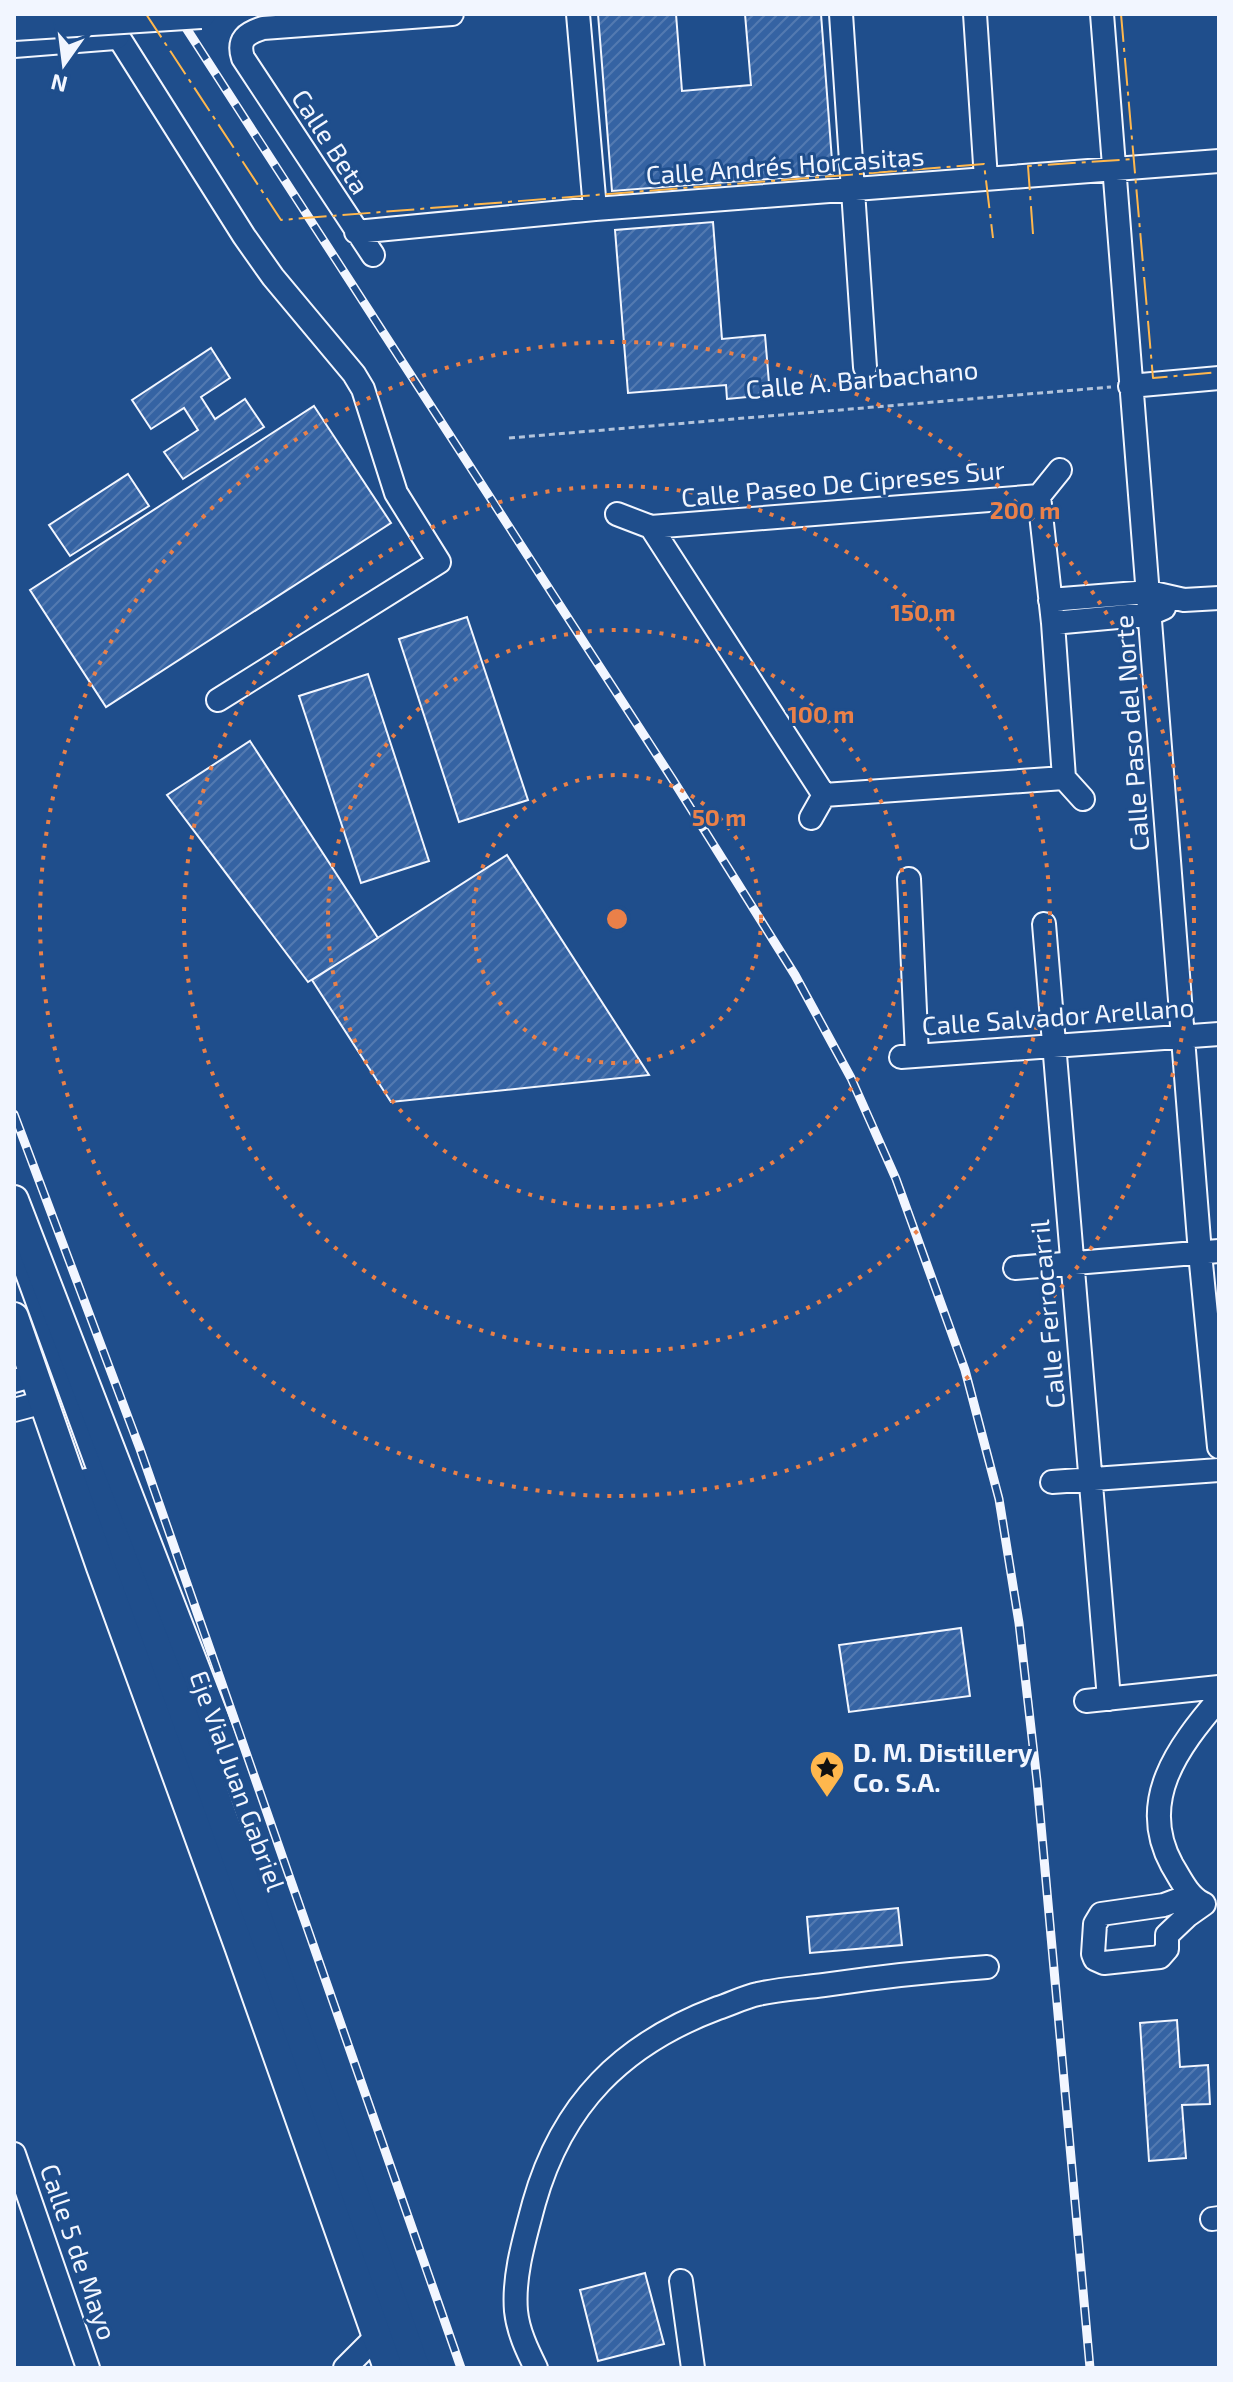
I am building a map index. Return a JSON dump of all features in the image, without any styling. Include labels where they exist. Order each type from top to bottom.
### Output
[{"type":"main road","points":[[14,26],[201,14]]},
{"type":"main road","points":[[14,43],[110,25]]},
{"type":"main road","name":"Eje Vial Juan Gabriel","points":[[16,1206],[247,1803],[445,2368]]},
{"type":"main road","name":"Eje Vial Juan Gabriel","points":[[14,1317],[31,1386],[101,1567],[239,1946],[388,2368]]},
{"type":"street","name":"Calle Beta","points":[[373,255],[239,48],[242,39],[263,28],[452,14]]},
{"type":"street","points":[[578,14],[595,209]]},
{"type":"street","points":[[841,14],[865,367]]},
{"type":"street","points":[[975,14],[986,179]]},
{"type":"street","name":"Calle Paso del Norte","points":[[1102,14],[1183,1037],[1209,1252],[1219,1447]]},
{"type":"street","points":[[110,25],[273,277],[354,374],[363,389],[396,493],[439,562],[218,700]]},
{"type":"street","name":"Calle Andrés Horcasitas","points":[[356,232],[595,209],[1219,161]]},
{"type":"street","points":[[1130,386],[1219,378]]},
{"type":"street","points":[[1060,470],[1039,496],[1052,611],[1064,778],[1083,799]]},
{"type":"street","name":"Calle Paseo De Cipreses Sur","points":[[651,527],[1039,496]]},
{"type":"street","points":[[617,514],[651,527],[824,795]]},
{"type":"street","points":[[1052,611],[1219,598]]},
{"type":"street","points":[[824,795],[1064,778]]},
{"type":"street","points":[[811,818],[824,795]]},
{"type":"street","name":"Calle Salvador Arellano","points":[[909,879],[909,1056],[1219,1034]]},
{"type":"street","name":"Calle Ferrocarril","points":[[1044,924],[1109,1699]]},
{"type":"street","points":[[16,1206],[17,1246],[427,2368]]},
{"type":"street","points":[[1015,1268],[1209,1252]]},
{"type":"street","points":[[14,1279],[405,2368]]},
{"type":"street","points":[[14,1410],[31,1386]]},
{"type":"street","points":[[1052,1482],[1219,1470]]},
{"type":"street","points":[[1086,1701],[1219,1687]]},
{"type":"street","points":[[1205,1902],[1166,1853],[1159,1830],[1158,1811],[1161,1793],[1173,1762],[1199,1722],[1219,1699]]},
{"type":"street","points":[[1156,1906],[1167,1935],[1164,1954],[1155,1958],[1104,1963],[1095,1959],[1095,1924],[1101,1914],[1156,1906],[1205,1902]]},
{"type":"street","points":[[1167,1935],[1205,1902]]},
{"type":"street","points":[[536,2368],[521,2335],[516,2311],[517,2281],[530,2220],[542,2175],[555,2144],[576,2109],[608,2075],[643,2045],[680,2022],[757,1994],[917,1972],[987,1967]]},
{"type":"street","name":"Calle 5 de Mayo","points":[[14,2154],[88,2368]]},
{"type":"street","points":[[681,2281],[693,2368]]},
{"type":"street","points":[[345,2368],[376,2337]]},
{"type":"path","name":"Calle A. Barbachano","points":[[509,438],[1130,386]]},
{"type":"building","points":[[598,14],[676,14],[682,91],[751,85],[745,14],[821,14],[833,174],[612,191]]},
{"type":"building","points":[[713,222],[722,339],[765,335],[770,395],[727,399],[726,385],[628,393],[615,230]]},
{"type":"building","points":[[211,348],[230,378],[201,397],[215,419],[245,399],[264,427],[183,479],[164,452],[198,430],[184,408],[151,429],[132,400]]},
{"type":"building","points":[[314,406],[391,523],[106,707],[30,590]]},
{"type":"building","points":[[128,474],[149,506],[70,556],[49,525]]},
{"type":"building","points":[[467,617],[528,800],[459,822],[399,639]]},
{"type":"building","points":[[368,674],[429,861],[361,883],[299,696]]},
{"type":"building","points":[[250,741],[378,938],[308,982],[167,795]]},
{"type":"building","points":[[507,855],[649,1075],[391,1102],[312,980]]},
{"type":"building","points":[[961,1628],[970,1696],[849,1712],[839,1645]]},
{"type":"building","points":[[898,1908],[902,1945],[810,1953],[807,1917]]},
{"type":"building","points":[[1177,2020],[1180,2067],[1208,2065],[1210,2104],[1182,2105],[1186,2158],[1149,2161],[1140,2023]]},
{"type":"building","points":[[645,2273],[664,2344],[598,2361],[580,2290]]},
{"type":"railway","points":[[177,14],[673,780],[795,975],[851,1078],[896,1179],[965,1370],[999,1499],[1019,1623],[1037,1781],[1090,2368]]},
{"type":"railway","points":[[14,1114],[140,1449],[461,2368]]},
{"type":"power","points":[[146,14],[281,220],[984,164],[993,238]]},
{"type":"power","points":[[1121,14],[1153,378],[1219,372]]},
{"type":"power","points":[[1033,234],[1028,166],[1133,159]]},
{"type":"place","name":"D. M. Distillery Co. S.A.","points":[[827,1799]]}]
